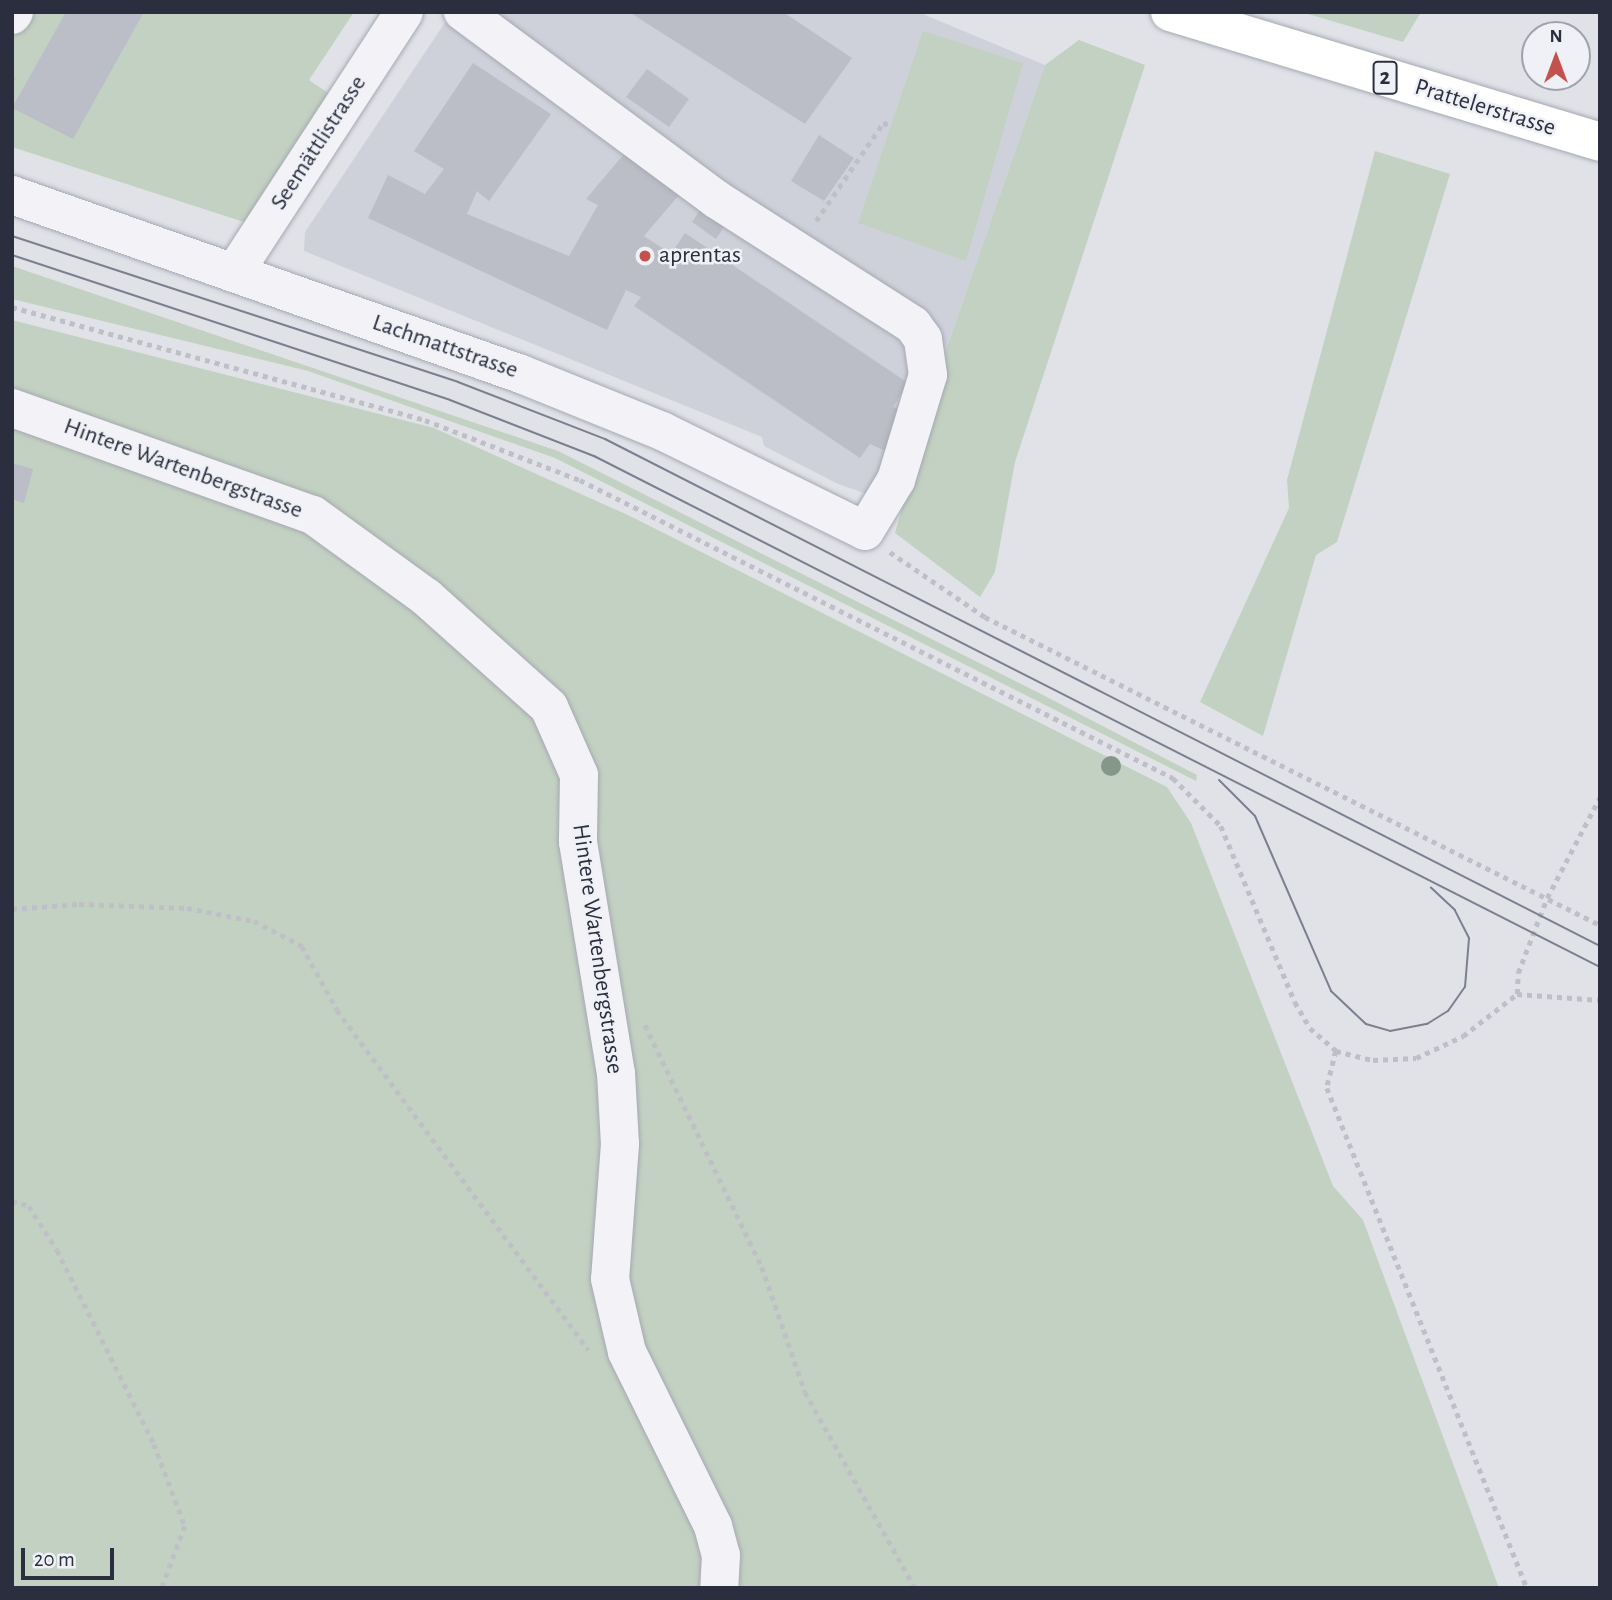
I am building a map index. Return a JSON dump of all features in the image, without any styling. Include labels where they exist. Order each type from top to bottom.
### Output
[{"type":"main road","name":"Prattelerstrasse","points":[[1170,12],[1600,142]]},
{"type":"street","name":"Seemättlistrasse","points":[[234,273],[404,12]]},
{"type":"street","points":[[463,12],[716,199],[798,248],[913,325],[928,359],[896,480],[865,531]]},
{"type":"street","name":"Lachmattstrasse","points":[[12,195],[234,273],[636,421],[865,531]]},
{"type":"street","name":"Hintere Wartenbergstrasse","points":[[12,408],[313,516],[426,597],[549,707],[579,775],[578,842],[616,1073],[620,1144],[610,1279],[626,1352],[713,1526],[721,1555],[719,1588]]},
{"type":"path","points":[[798,248],[883,123],[890,125]]},
{"type":"path","points":[[12,307],[425,420],[580,480],[1172,778],[1221,826],[1295,1003],[1310,1028],[1336,1051],[1373,1060],[1416,1058],[1463,1036],[1517,994],[1600,1000]]},
{"type":"path","points":[[865,531],[985,617],[1600,925]]},
{"type":"path","points":[[1517,994],[1518,973],[1547,898],[1600,797]]},
{"type":"path","points":[[12,909],[79,904],[187,908],[254,920],[302,946],[361,1044],[595,1358]]},
{"type":"path","points":[[639,1014],[667,1061],[762,1267],[805,1392],[915,1588]]},
{"type":"path","points":[[1336,1051],[1327,1088],[1527,1588]]},
{"type":"path","points":[[12,1201],[29,1206],[57,1250],[154,1444],[185,1526],[162,1588]]},
{"type":"shaded area","name":"aprentas","points":[[452,12],[918,12],[1045,65],[945,353],[903,506],[838,484],[764,446],[762,437],[304,251],[305,232]]},
{"type":"green space","points":[[26,12],[354,12],[309,80],[331,95],[244,222],[12,147],[12,39]]},
{"type":"green space","points":[[1301,12],[1421,12],[1403,42]]},
{"type":"green space","points":[[923,31],[1023,63],[966,261],[858,223]]},
{"type":"green space","points":[[1079,40],[1145,65],[1015,462],[995,572],[980,597],[895,533],[945,353],[1045,65]]},
{"type":"green space","points":[[1375,151],[1450,174],[1337,542],[1316,555],[1263,736],[1200,702],[1289,508],[1287,480]]},
{"type":"green space","points":[[12,266],[558,451],[1039,693],[1197,775],[1196,781],[555,458],[308,371],[12,299]]},
{"type":"green space","points":[[12,320],[434,428],[630,516],[1167,787],[1191,823],[1333,1186],[1363,1220],[1499,1588],[12,1588]]},
{"type":"building","points":[[66,12],[144,12],[73,139],[12,108]]},
{"type":"building","points":[[629,12],[783,12],[852,58],[805,124]]},
{"type":"building","points":[[473,63],[551,114],[489,201],[477,191],[467,214],[569,256],[598,205],[586,199],[629,148],[679,195],[644,236],[671,254],[685,233],[908,383],[893,407],[901,410],[888,452],[870,444],[860,458],[634,306],[641,297],[626,290],[607,330],[368,218],[388,175],[425,194],[444,169],[414,151]]},
{"type":"building","points":[[647,69],[689,99],[669,127],[626,97]]},
{"type":"building","points":[[819,135],[854,158],[824,201],[791,181]]},
{"type":"building","points":[[707,200],[731,216],[716,239],[692,222]]},
{"type":"building","points":[[12,463],[33,469],[24,503],[12,499]]},
{"type":"tram line","points":[[12,236],[458,382],[605,439],[1600,946]]},
{"type":"tram line","points":[[12,255],[450,400],[594,456],[1600,967]]},
{"type":"tram line","points":[[1219,780],[1255,816],[1331,991],[1366,1024],[1390,1031],[1427,1024],[1448,1011],[1465,987],[1469,938],[1455,910],[1431,888]]},
{"type":"place","name":"aprentas","points":[[645,256]]}]
